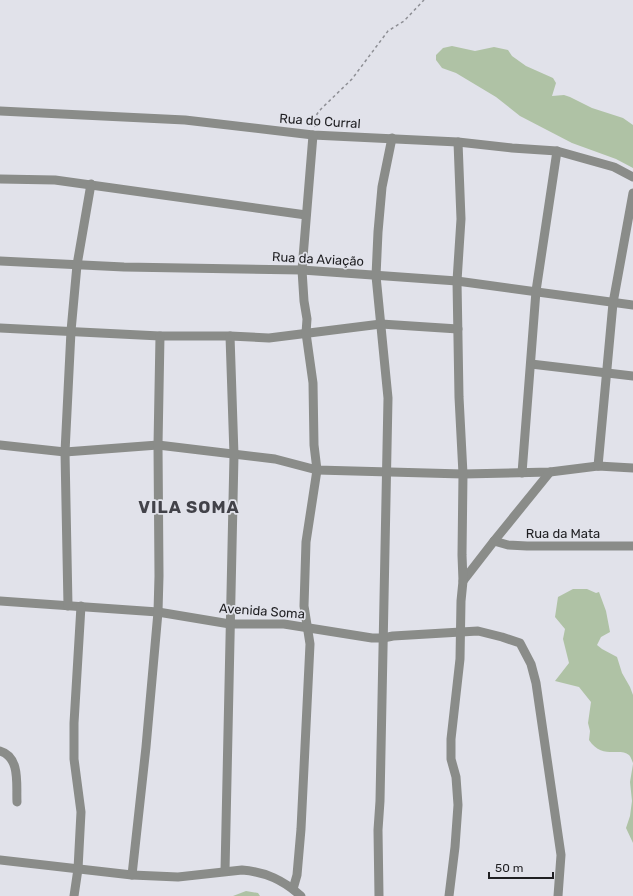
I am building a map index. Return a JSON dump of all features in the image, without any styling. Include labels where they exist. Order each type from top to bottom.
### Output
[{"type":"street","name":"Rua do Curral","points":[[0,110],[185,120],[313,135],[458,142],[558,151],[614,167],[633,177]]},
{"type":"street","points":[[293,889],[299,859],[310,644],[304,606],[306,542],[316,470],[313,383],[306,333],[302,270],[313,135]]},
{"type":"street","points":[[379,896],[378,830],[380,801],[388,398],[376,276],[382,187],[392,138]]},
{"type":"street","points":[[449,896],[458,805],[456,777],[451,759],[451,739],[460,659],[461,601],[463,581],[463,474],[459,397],[457,281],[461,219],[458,142]]},
{"type":"street","points":[[522,473],[536,291],[558,151]]},
{"type":"street","points":[[0,179],[55,180],[91,184],[306,214]]},
{"type":"street","points":[[68,606],[65,452],[71,331],[77,265],[91,184]]},
{"type":"street","points":[[598,466],[613,303],[633,193]]},
{"type":"street","name":"Rua da Aviação","points":[[0,261],[124,267],[302,270],[457,281],[633,305]]},
{"type":"street","points":[[0,328],[160,336],[230,336],[270,338],[380,324],[458,329]]},
{"type":"street","points":[[132,875],[146,747],[158,612],[158,446],[160,336]]},
{"type":"street","points":[[225,872],[234,455],[230,336]]},
{"type":"street","points":[[531,364],[633,376]]},
{"type":"street","points":[[0,446],[65,452],[158,446],[275,459],[316,470],[463,474],[550,472],[598,466],[633,468]]},
{"type":"street","points":[[463,581],[550,472]]},
{"type":"street","name":"Rua da Mata","points":[[494,541],[508,545],[527,546],[633,546]]},
{"type":"street","name":"Avenida Soma","points":[[0,601],[158,612],[230,624],[284,624],[383,638],[393,636],[478,631],[520,643],[531,664],[536,683],[561,855],[558,896]]},
{"type":"street","points":[[74,896],[78,869],[81,812],[74,760],[74,723],[81,606]]},
{"type":"street","points":[[0,751],[11,760],[16,769],[16,802]]},
{"type":"street","points":[[0,860],[132,875],[178,877],[242,870],[260,872],[281,881],[301,896]]},
{"type":"path","points":[[313,135],[317,114],[321,109],[352,79],[388,31],[404,21],[424,0]]},
{"type":"green space","points":[[452,46],[475,51],[494,47],[508,50],[512,56],[526,66],[553,78],[556,83],[552,96],[564,95],[592,108],[623,118],[633,125],[633,168],[616,159],[572,143],[520,116],[496,97],[456,73],[442,68],[436,60],[436,55],[443,48]]},
{"type":"green space","points":[[573,589],[587,589],[596,593],[599,592],[606,611],[610,632],[601,637],[597,645],[617,657],[622,673],[633,695],[633,763],[630,756],[625,753],[599,750],[594,746],[589,740],[590,731],[588,723],[591,702],[579,687],[555,681],[569,663],[563,639],[565,629],[555,617],[558,597]]},
{"type":"green space","points":[[633,764],[633,843],[626,828],[630,816],[632,801],[630,782]]},
{"type":"green space","points":[[246,891],[258,893],[260,896],[233,896]]},
{"type":"district","name":"VILA SOMA","points":[[189,507]]}]
